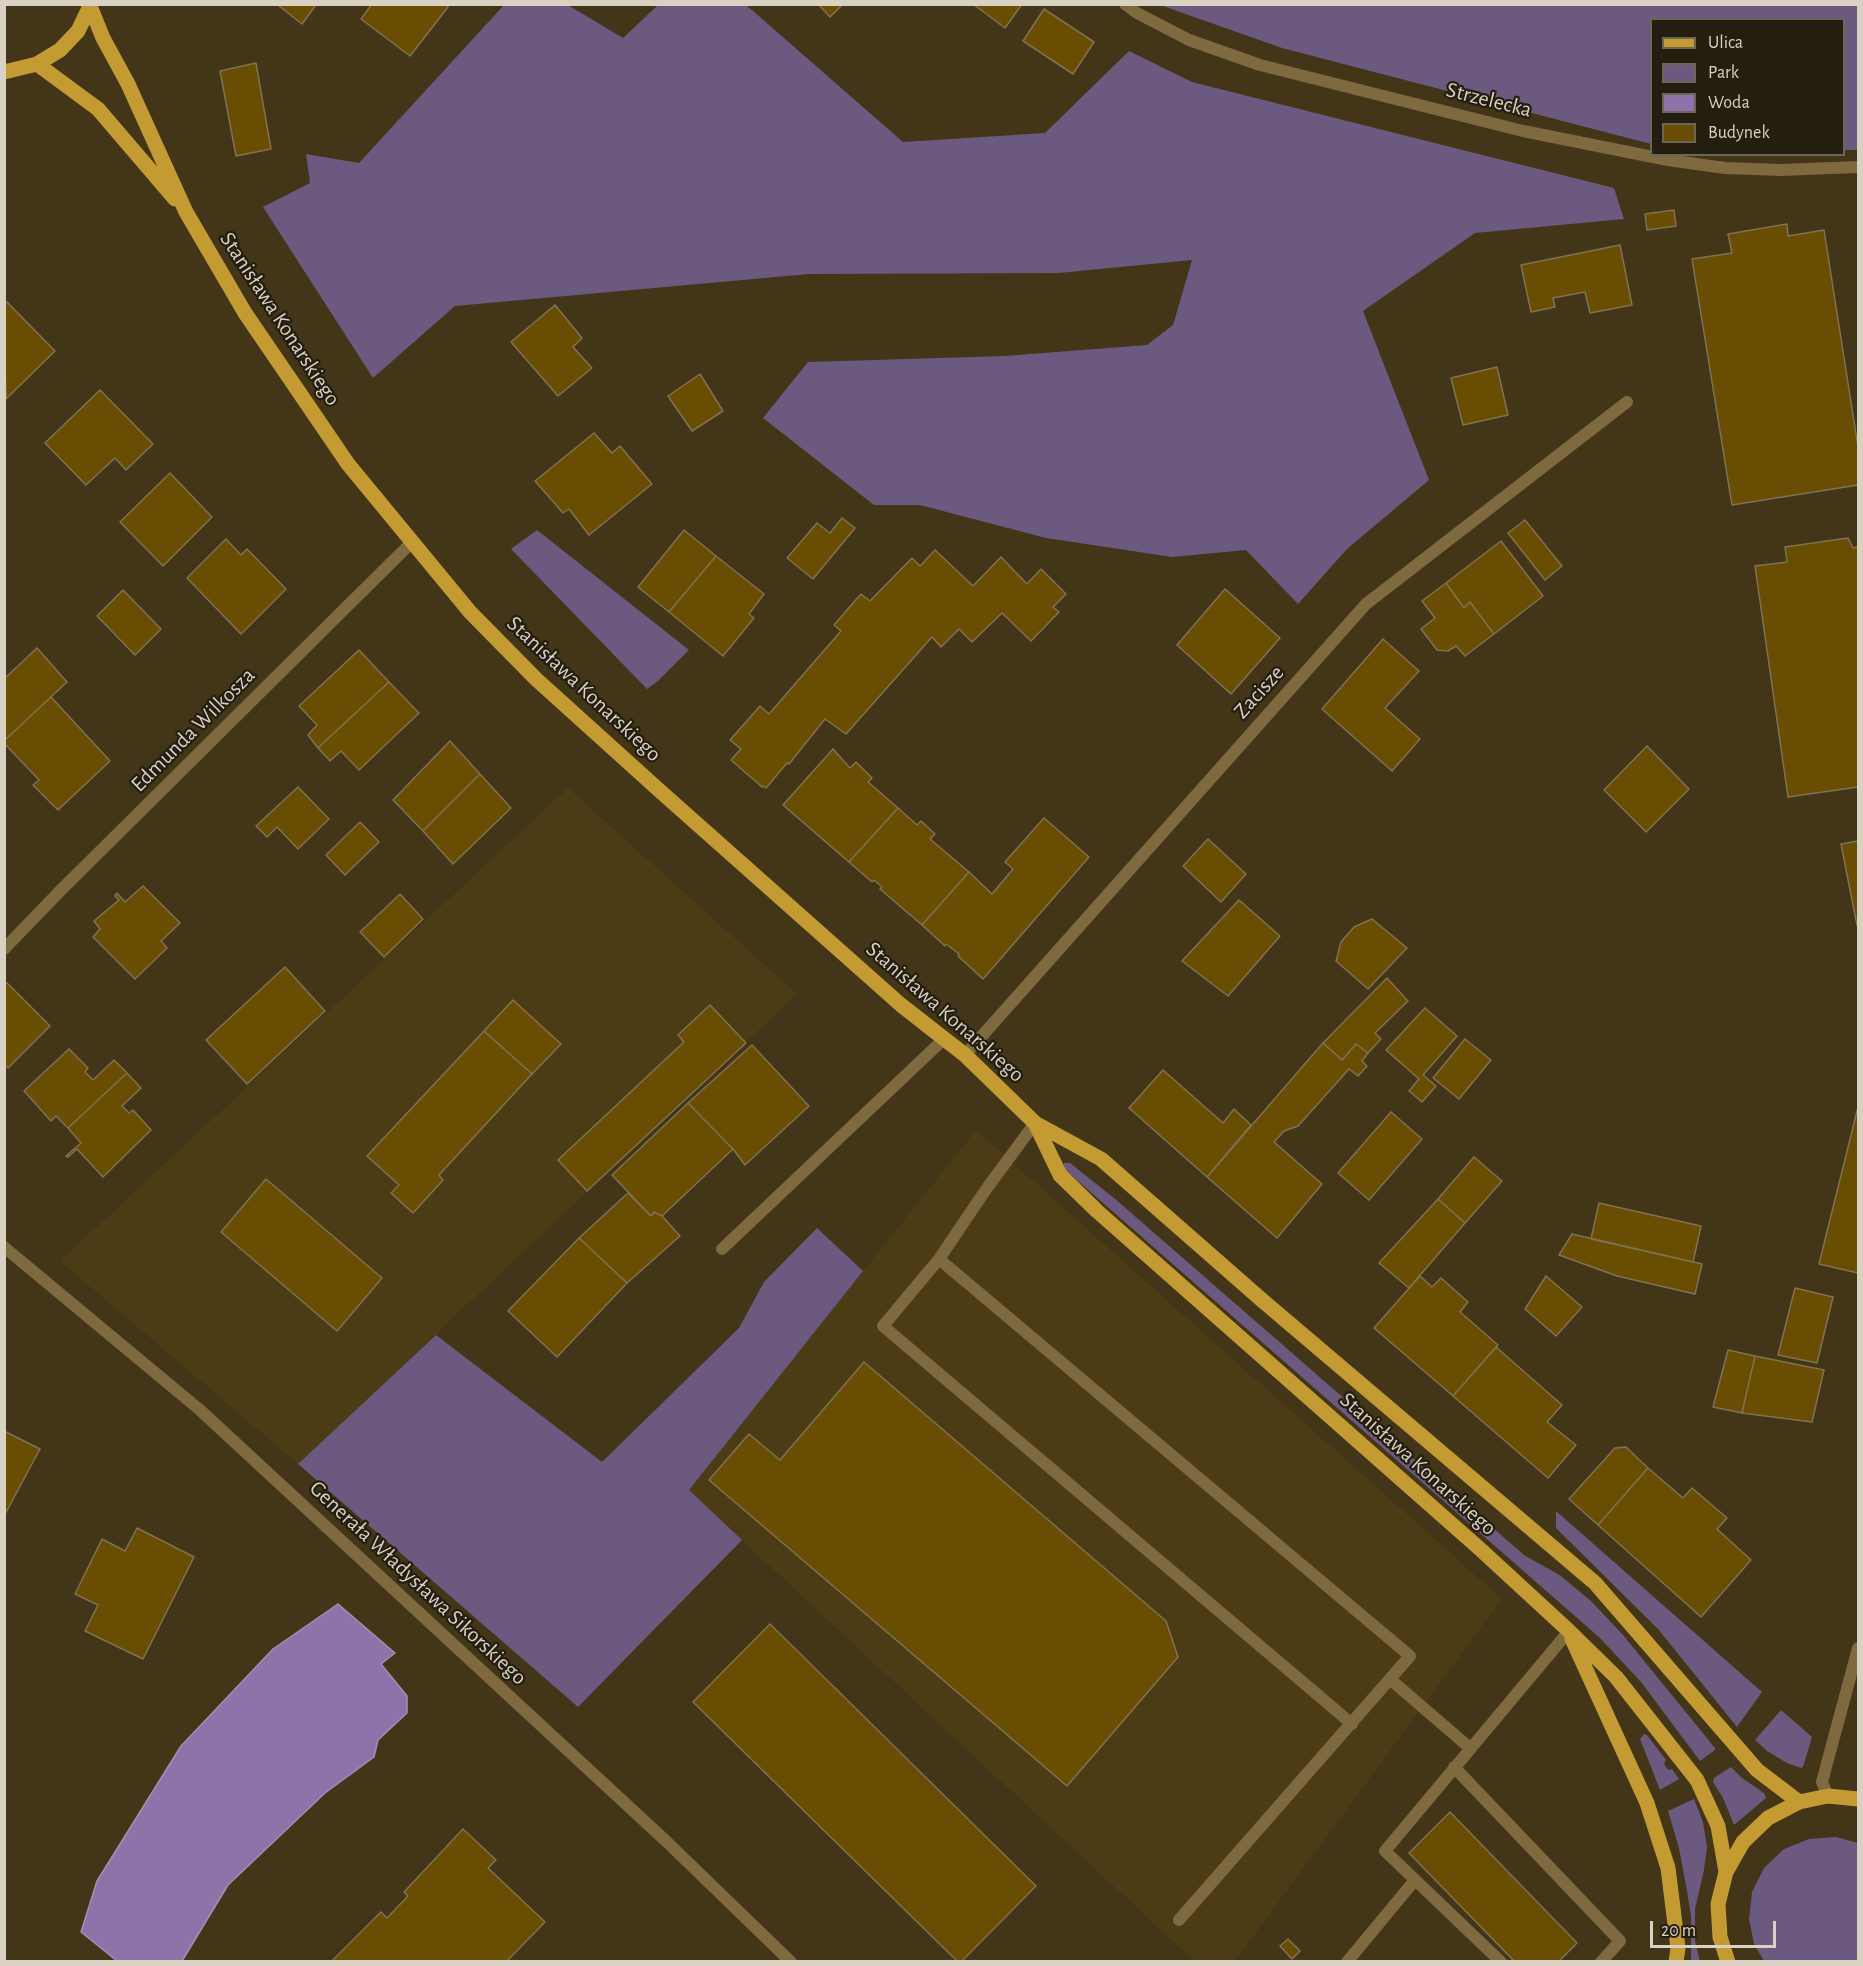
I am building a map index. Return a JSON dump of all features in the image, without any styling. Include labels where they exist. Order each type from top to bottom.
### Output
[{"type":"main road","name":"Stanisława Konarskiego","points":[[5,72],[37,64],[60,50],[78,31],[90,5]]},
{"type":"main road","name":"Stanisława Konarskiego","points":[[90,5],[103,38],[128,84],[186,212],[245,313],[348,464],[470,612],[536,679],[901,1005],[965,1055],[1035,1123],[1101,1159],[1263,1301],[1595,1583],[1757,1770],[1799,1802]]},
{"type":"main road","name":"Stanisława Konarskiego","points":[[37,64],[98,109],[186,212]]},
{"type":"main road","name":"Stanisława Konarskiego","points":[[1035,1123],[1060,1176],[1082,1197],[1439,1513],[1569,1630],[1616,1677],[1696,1780],[1718,1826],[1726,1872]]},
{"type":"main road","points":[[1569,1630],[1647,1803],[1668,1868],[1678,1948],[1676,1962]]},
{"type":"main road","points":[[1728,1962],[1720,1937],[1718,1904],[1726,1872],[1743,1842],[1768,1818],[1799,1802],[1828,1796],[1858,1798]]},
{"type":"street","name":"Strzelecka","points":[[1125,4],[1137,13],[1189,40],[1260,65],[1523,131],[1668,160],[1725,168],[1781,170],[1858,167]]},
{"type":"street","name":"Zacisze","points":[[965,1055],[1366,604],[1627,402]]},
{"type":"street","name":"Edmunda Wilkosza","points":[[4,949],[412,542]]},
{"type":"street","points":[[722,1249],[945,1038]]},
{"type":"street","points":[[1035,1123],[939,1259],[883,1326],[1352,1724]]},
{"type":"street","name":"Generała Władysława Sikorskiego","points":[[4,1247],[200,1410],[667,1842],[791,1962]]},
{"type":"street","points":[[939,1259],[1410,1656],[1179,1920]]},
{"type":"street","points":[[1501,1962],[1385,1851],[1569,1630]]},
{"type":"street","points":[[1828,1796],[1822,1782],[1858,1648]]},
{"type":"street","points":[[1391,1680],[1470,1749]]},
{"type":"street","points":[[1454,1767],[1620,1941],[1601,1962]]},
{"type":"street","points":[[1347,1962],[1415,1880]]},
{"type":"shaded area","points":[[568,788],[797,994],[298,1464],[60,1261]]},
{"type":"shaded area","points":[[976,1130],[1502,1599],[1235,1961],[1194,1961],[688,1490]]},
{"type":"green space","points":[[745,4],[903,142],[1045,133],[1129,51],[1192,82],[1614,188],[1624,219],[1475,233],[1363,311],[1429,480],[1347,549],[1298,604],[1246,550],[1172,557],[1046,538],[920,505],[874,505],[763,418],[808,362],[1004,356],[1147,345],[1173,325],[1192,260],[1059,273],[809,274],[455,306],[373,378],[263,207],[310,183],[306,154],[359,163],[504,5],[568,5],[623,38],[658,5]]},
{"type":"green space","points":[[1160,5],[1858,5],[1858,150],[1845,150],[1845,18],[1650,18],[1650,144],[1282,48]]},
{"type":"green space","points":[[537,530],[689,650],[647,689],[511,549]]},
{"type":"green space","points":[[1064,1163],[1070,1163],[1114,1198],[1524,1555],[1561,1576],[1592,1602],[1623,1635],[1715,1750],[1700,1761],[1641,1682],[1600,1638],[1063,1168]]},
{"type":"green space","points":[[817,1228],[863,1271],[689,1490],[742,1540],[578,1707],[298,1464],[436,1335],[602,1462],[739,1328],[764,1282]]},
{"type":"green space","points":[[1556,1511],[1762,1692],[1737,1727],[1658,1629],[1556,1528]]},
{"type":"green space","points":[[1781,1710],[1812,1737],[1801,1768],[1767,1751],[1755,1740]]},
{"type":"green space","points":[[1644,1734],[1666,1760],[1664,1764],[1668,1770],[1672,1769],[1679,1779],[1660,1790],[1640,1739]]},
{"type":"green space","points":[[1731,1767],[1742,1778],[1764,1793],[1766,1798],[1734,1825],[1723,1798],[1713,1782],[1714,1778]]},
{"type":"green space","points":[[1694,1799],[1703,1822],[1707,1847],[1695,1909],[1695,1940],[1700,1962],[1691,1961],[1691,1916],[1679,1848],[1668,1811]]},
{"type":"green space","points":[[1836,1837],[1858,1843],[1858,1961],[1764,1961],[1754,1944],[1749,1919],[1752,1892],[1764,1868],[1784,1849],[1809,1839]]},
{"type":"water","points":[[338,1604],[395,1653],[381,1664],[407,1696],[407,1713],[378,1740],[374,1757],[325,1793],[228,1885],[182,1961],[117,1961],[81,1932],[97,1881],[181,1746],[273,1649]]},
{"type":"building","points":[[280,4],[316,5],[302,24],[279,6]]},
{"type":"building","points":[[372,4],[445,4],[448,7],[410,56],[361,19]]},
{"type":"building","points":[[818,4],[843,4],[830,17]]},
{"type":"building","points":[[973,4],[1022,4],[1005,28]]},
{"type":"building","points":[[1044,9],[1094,42],[1073,74],[1023,41]]},
{"type":"building","points":[[256,63],[271,149],[236,156],[220,71]]},
{"type":"building","points":[[1674,210],[1676,226],[1647,230],[1645,214]]},
{"type":"building","points":[[1787,224],[1788,236],[1824,230],[1858,447],[1858,485],[1732,505],[1692,259],[1732,253],[1728,234]]},
{"type":"building","points":[[1620,245],[1632,305],[1590,313],[1585,292],[1553,298],[1555,307],[1531,312],[1521,265]]},
{"type":"building","points":[[7,302],[55,351],[6,399],[4,304]]},
{"type":"building","points":[[555,305],[582,338],[573,347],[592,368],[558,396],[511,342]]},
{"type":"building","points":[[1497,367],[1508,415],[1463,425],[1451,378]]},
{"type":"building","points":[[700,374],[723,411],[692,431],[668,396]]},
{"type":"building","points":[[100,390],[153,444],[126,470],[115,458],[86,485],[45,443]]},
{"type":"building","points":[[594,433],[612,453],[620,446],[652,484],[589,535],[569,509],[563,513],[535,481]]},
{"type":"building","points":[[170,473],[212,517],[163,566],[120,522]]},
{"type":"building","points":[[842,518],[855,528],[813,579],[787,558],[817,523],[830,533]]},
{"type":"building","points":[[1525,520],[1562,566],[1545,580],[1508,533]]},
{"type":"building","points":[[684,530],[716,556],[669,612],[638,587]]},
{"type":"building","points":[[1848,538],[1853,548],[1858,547],[1858,787],[1788,797],[1755,566],[1787,562],[1785,547]]},
{"type":"building","points":[[226,539],[241,555],[247,549],[286,589],[241,634],[187,578]]},
{"type":"building","points":[[1501,541],[1543,596],[1494,634],[1470,602],[1464,608],[1446,583]]},
{"type":"building","points":[[935,550],[973,586],[1001,557],[1027,584],[1041,569],[1066,594],[1053,607],[1059,612],[1031,641],[1002,613],[972,642],[959,629],[941,647],[932,637],[846,734],[825,719],[789,764],[787,763],[766,788],[762,787],[731,760],[741,749],[730,740],[760,706],[769,714],[841,631],[834,625],[861,594],[870,601],[912,558],[920,566]]},
{"type":"building","points":[[716,556],[764,594],[749,614],[754,618],[723,656],[669,612]]},
{"type":"building","points":[[1446,583],[1464,608],[1470,602],[1494,634],[1465,656],[1456,646],[1448,651],[1437,650],[1421,629],[1435,618],[1422,601]]},
{"type":"building","points":[[1225,589],[1280,638],[1231,694],[1177,645]]},
{"type":"building","points":[[123,590],[161,629],[135,655],[97,616]]},
{"type":"building","points":[[1383,639],[1419,671],[1385,708],[1420,739],[1392,771],[1322,709]]},
{"type":"building","points":[[37,648],[67,682],[4,741],[4,679]]},
{"type":"building","points":[[359,650],[389,682],[318,748],[308,735],[317,725],[299,706]]},
{"type":"building","points":[[389,682],[419,713],[359,770],[341,751],[330,761],[318,748]]},
{"type":"building","points":[[51,697],[110,761],[58,810],[33,785],[39,780],[4,743]]},
{"type":"building","points":[[450,741],[480,774],[423,831],[393,800]]},
{"type":"building","points":[[1647,746],[1689,789],[1646,832],[1604,790]]},
{"type":"building","points":[[833,749],[850,768],[856,762],[872,778],[868,782],[898,808],[849,862],[783,805]]},
{"type":"building","points":[[480,774],[511,808],[453,864],[423,831]]},
{"type":"building","points":[[298,787],[329,819],[298,849],[277,827],[267,837],[256,826]]},
{"type":"building","points":[[898,808],[917,825],[921,821],[935,834],[930,839],[969,872],[922,925],[880,889],[882,887],[874,880],[872,882],[849,862]]},
{"type":"building","points":[[1044,818],[1089,857],[983,979],[958,956],[959,954],[946,944],[945,946],[922,925],[969,872],[992,894],[1013,869],[1005,862]]},
{"type":"building","points":[[360,822],[379,842],[345,875],[326,855]]},
{"type":"building","points":[[1208,839],[1246,874],[1221,902],[1183,866]]},
{"type":"building","points":[[1858,841],[1858,925],[1857,925],[1841,844]]},
{"type":"building","points":[[143,886],[180,923],[161,941],[167,948],[135,979],[93,937],[100,929],[94,921],[119,900],[115,896],[117,893],[125,902]]},
{"type":"building","points":[[400,894],[423,919],[384,957],[360,932]]},
{"type":"building","points":[[1239,900],[1280,936],[1228,996],[1182,961]]},
{"type":"building","points":[[1372,919],[1407,948],[1368,989],[1336,961],[1341,942],[1354,927]]},
{"type":"building","points":[[285,967],[325,1011],[247,1084],[206,1040]]},
{"type":"building","points":[[1387,978],[1408,1001],[1375,1033],[1381,1039],[1368,1053],[1356,1044],[1342,1060],[1323,1043]]},
{"type":"building","points":[[7,983],[50,1026],[8,1068],[4,1064],[4,985]]},
{"type":"building","points":[[513,1000],[561,1044],[532,1074],[484,1031]]},
{"type":"building","points":[[710,1005],[746,1043],[587,1191],[558,1160],[684,1042],[678,1035]]},
{"type":"building","points":[[1425,1008],[1457,1036],[1423,1075],[1436,1086],[1422,1102],[1409,1091],[1419,1079],[1386,1050]]},
{"type":"building","points":[[484,1031],[532,1074],[439,1175],[443,1180],[413,1213],[391,1193],[399,1185],[367,1156]]},
{"type":"building","points":[[1465,1039],[1491,1060],[1459,1099],[1433,1078]]},
{"type":"building","points":[[1323,1043],[1342,1060],[1356,1044],[1368,1053],[1362,1061],[1367,1066],[1358,1076],[1349,1069],[1298,1126],[1284,1131],[1274,1142],[1322,1184],[1277,1238],[1207,1177]]},
{"type":"building","points":[[752,1045],[809,1106],[745,1165],[733,1149],[688,1103]]},
{"type":"building","points":[[69,1049],[88,1068],[85,1072],[93,1080],[114,1060],[127,1073],[68,1128],[56,1116],[51,1121],[24,1091]]},
{"type":"building","points":[[1163,1070],[1223,1123],[1234,1109],[1251,1125],[1207,1177],[1129,1108]]},
{"type":"building","points":[[127,1073],[141,1088],[122,1106],[129,1113],[133,1110],[151,1130],[103,1177],[77,1149],[68,1157],[66,1156],[81,1143],[68,1128]]},
{"type":"building","points":[[688,1103],[733,1149],[662,1216],[654,1212],[651,1216],[612,1175]]},
{"type":"building","points":[[1858,1107],[1858,1273],[1819,1264]]},
{"type":"building","points":[[1391,1112],[1422,1139],[1369,1200],[1338,1173]]},
{"type":"building","points":[[1474,1157],[1502,1181],[1465,1223],[1438,1199]]},
{"type":"building","points":[[266,1179],[382,1278],[337,1331],[221,1232]]},
{"type":"building","points":[[628,1193],[651,1216],[654,1212],[662,1216],[680,1236],[627,1283],[579,1238]]},
{"type":"building","points":[[1438,1199],[1465,1223],[1409,1288],[1379,1263]]},
{"type":"building","points":[[1599,1203],[1701,1226],[1693,1262],[1591,1239]]},
{"type":"building","points":[[1572,1234],[1702,1264],[1695,1294],[1617,1276],[1559,1255]]},
{"type":"building","points":[[579,1238],[627,1283],[557,1357],[508,1311]]},
{"type":"building","points":[[1420,1276],[1432,1287],[1441,1278],[1468,1302],[1460,1312],[1498,1345],[1453,1396],[1374,1328]]},
{"type":"building","points":[[1546,1276],[1582,1307],[1556,1336],[1525,1309]]},
{"type":"building","points":[[1795,1288],[1833,1297],[1817,1363],[1778,1355]]},
{"type":"building","points":[[1496,1347],[1562,1405],[1547,1422],[1576,1445],[1548,1478],[1453,1396]]},
{"type":"building","points":[[1728,1350],[1755,1356],[1742,1413],[1713,1407]]},
{"type":"building","points":[[1755,1356],[1824,1370],[1812,1422],[1742,1413]]},
{"type":"building","points":[[864,1362],[1166,1621],[1178,1657],[1067,1786],[709,1480],[749,1434],[780,1460]]},
{"type":"building","points":[[4,1431],[40,1449],[4,1516]]},
{"type":"building","points":[[1626,1447],[1648,1468],[1598,1525],[1569,1499],[1615,1448]]},
{"type":"building","points":[[1648,1468],[1683,1498],[1692,1488],[1727,1518],[1717,1529],[1751,1560],[1701,1617],[1598,1525]]},
{"type":"building","points":[[137,1528],[194,1557],[143,1659],[85,1631],[98,1605],[75,1594],[102,1539],[125,1551]]},
{"type":"building","points":[[770,1624],[1036,1886],[961,1962],[958,1962],[693,1702]]},
{"type":"building","points":[[1450,1812],[1577,1943],[1558,1962],[1515,1962],[1409,1853]]},
{"type":"building","points":[[463,1829],[496,1860],[488,1868],[545,1922],[506,1962],[331,1962],[381,1912],[387,1918],[408,1896],[404,1892]]},
{"type":"building","points":[[1288,1939],[1300,1951],[1292,1959],[1280,1946]]}]
